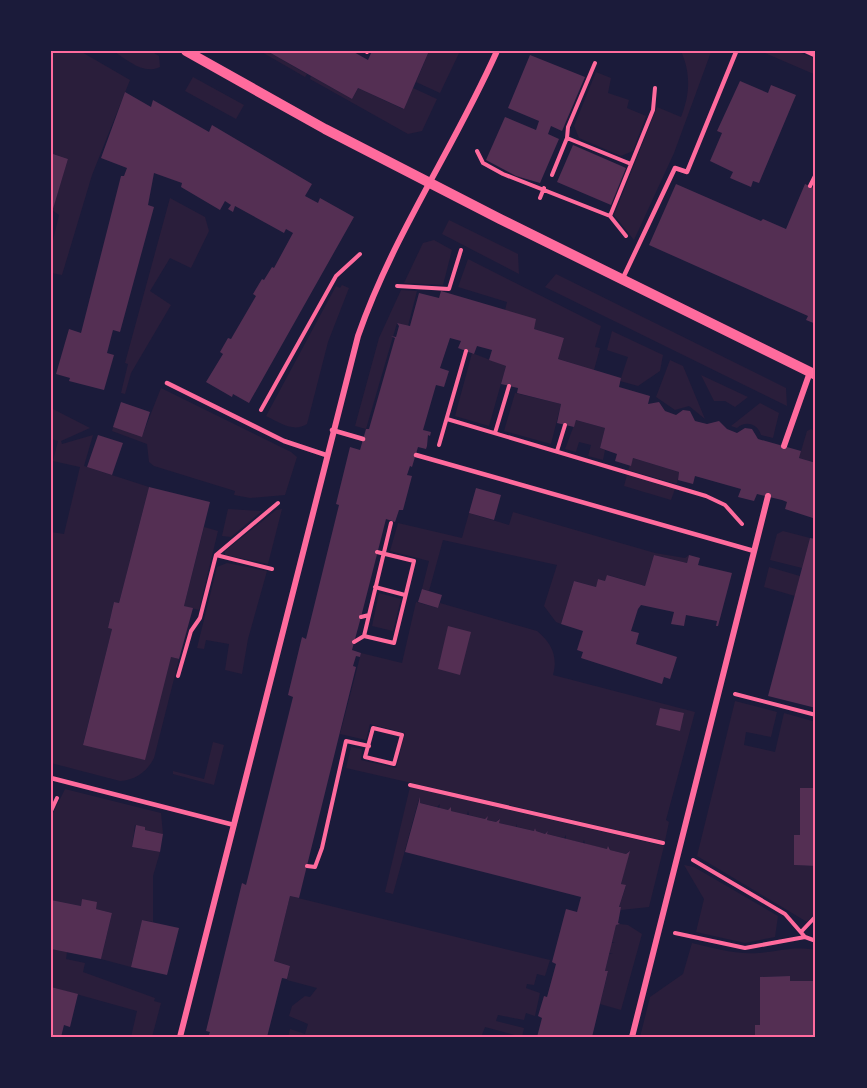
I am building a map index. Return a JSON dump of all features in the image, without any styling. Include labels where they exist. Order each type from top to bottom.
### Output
[{"type":"street","points":[[186,51],[429,183],[813,374],[784,446]]},
{"type":"street","points":[[180,1037],[332,430],[367,310],[429,183],[475,100],[497,51]]},
{"type":"street","points":[[632,1037],[768,496]]},
{"type":"lane","points":[[622,280],[675,168],[687,172],[736,52]]},
{"type":"lane","points":[[167,383],[284,441],[326,454]]},
{"type":"lane","points":[[332,430],[363,439]]},
{"type":"lane","points":[[416,455],[754,551]]},
{"type":"lane","points":[[51,778],[234,825]]},
{"type":"path","points":[[805,51],[816,56]]},
{"type":"path","points":[[552,175],[567,138],[568,127],[596,63]]},
{"type":"path","points":[[610,216],[653,110],[655,87]]},
{"type":"path","points":[[567,138],[631,164]]},
{"type":"path","points":[[477,151],[483,163],[516,179],[544,188],[610,216],[630,241]]},
{"type":"path","points":[[810,186],[816,174]]},
{"type":"path","points":[[540,198],[544,188]]},
{"type":"path","points":[[397,286],[449,289],[460,250]]},
{"type":"path","points":[[262,408],[336,276],[360,254]]},
{"type":"path","points":[[435,460],[466,351]]},
{"type":"path","points":[[495,433],[509,386]]},
{"type":"path","points":[[447,419],[706,496],[725,505],[742,524],[759,529]]},
{"type":"path","points":[[557,451],[565,425]]},
{"type":"path","points":[[178,676],[191,631],[200,618],[216,555],[278,503]]},
{"type":"path","points":[[364,636],[391,523]]},
{"type":"path","points":[[354,642],[364,636],[393,643],[414,561],[378,552]]},
{"type":"path","points":[[216,555],[272,568]]},
{"type":"path","points":[[375,588],[405,595]]},
{"type":"path","points":[[360,617],[369,615]]},
{"type":"path","points":[[733,694],[816,715]]},
{"type":"path","points":[[373,728],[402,735],[394,764],[365,757],[369,746],[373,728]]},
{"type":"path","points":[[307,866],[315,867],[322,850],[346,741],[369,746]]},
{"type":"path","points":[[410,785],[670,845]]},
{"type":"path","points":[[691,858],[785,914],[805,937]]},
{"type":"path","points":[[801,932],[816,916]]},
{"type":"path","points":[[660,928],[745,948],[805,937],[816,941]]},
{"type":"shaded area","points":[[51,51],[80,51],[130,80],[92,175],[62,275],[51,273],[51,249],[59,215],[52,210],[68,159],[53,154],[51,159]]},
{"type":"shaded area","points":[[113,51],[151,51],[159,56],[160,67],[142,68]]},
{"type":"shaded area","points":[[260,51],[267,51],[307,74],[305,77]]},
{"type":"shaded area","points":[[429,51],[460,51],[440,93],[416,82]]},
{"type":"shaded area","points":[[681,51],[711,52],[674,153],[634,240],[614,215],[657,107],[681,117],[686,100],[688,76]]},
{"type":"shaded area","points":[[760,51],[796,51],[816,59],[816,75]]},
{"type":"shaded area","points":[[596,72],[611,78],[608,93],[629,100],[627,108],[646,116],[633,151],[621,156],[579,138],[574,126]]},
{"type":"shaded area","points":[[311,76],[352,99],[358,88],[403,109],[413,88],[437,99],[422,131],[408,134],[310,79]]},
{"type":"shaded area","points":[[193,77],[244,105],[236,119],[185,91]]},
{"type":"shaded area","points":[[170,198],[205,217],[209,231],[191,268],[170,258],[150,291],[171,305],[131,373],[125,394],[121,393],[128,364],[125,363]]},
{"type":"shaded area","points":[[449,220],[518,254],[519,274],[442,234]]},
{"type":"shaded area","points":[[434,240],[452,250],[443,285],[404,283],[423,243]]},
{"type":"shaded area","points":[[468,259],[601,326],[595,347],[600,348],[594,370],[558,359],[564,338],[534,329],[505,310],[507,302],[458,287]]},
{"type":"shaded area","points":[[556,274],[786,388],[787,406],[545,287]]},
{"type":"shaded area","points":[[342,285],[349,288],[328,342],[307,424],[291,427],[281,424],[266,416],[336,286],[340,288]]},
{"type":"shaded area","points":[[401,290],[417,291],[408,326],[397,323],[366,429],[355,426],[379,338]]},
{"type":"shaded area","points":[[612,331],[663,355],[660,371],[638,386],[620,381],[628,357],[607,350]]},
{"type":"shaded area","points":[[472,353],[506,366],[489,426],[455,416]]},
{"type":"shaded area","points":[[670,360],[683,366],[705,419],[689,406],[675,410],[656,397]]},
{"type":"shaded area","points":[[701,375],[748,397],[735,407],[725,401],[714,401]]},
{"type":"shaded area","points":[[161,388],[297,457],[285,495],[250,498],[234,495],[235,491],[154,466],[149,462],[147,444],[112,431],[113,427],[142,436]]},
{"type":"shaded area","points":[[515,393],[561,404],[551,444],[504,431]]},
{"type":"shaded area","points":[[760,403],[779,413],[773,438],[761,435],[751,424],[744,424],[737,428],[731,426]]},
{"type":"shaded area","points":[[51,408],[90,428],[61,441],[62,444],[93,435],[84,466],[149,487],[119,603],[114,602],[108,628],[112,629],[83,744],[171,657],[179,659],[154,758],[136,777],[120,781],[51,763],[51,532],[64,534],[80,467],[53,461],[58,441],[51,439]]},
{"type":"shaded area","points":[[576,420],[605,428],[600,448],[605,450],[603,460],[588,456],[591,445],[579,442],[576,452],[565,449]]},
{"type":"shaded area","points":[[811,429],[816,432],[816,463],[799,458],[807,431]]},
{"type":"shaded area","points":[[633,458],[679,472],[677,484],[628,470]]},
{"type":"shaded area","points":[[627,475],[675,489],[671,500],[624,486]]},
{"type":"shaded area","points":[[228,509],[262,511],[231,537],[222,536]]},
{"type":"shaded area","points":[[282,509],[268,564],[225,555],[225,551],[276,510]]},
{"type":"shaded area","points":[[513,512],[655,553],[685,558],[689,555],[687,563],[654,555],[645,586],[608,575],[605,581],[598,579],[596,587],[574,581],[561,624],[556,622],[544,606],[557,565],[443,540],[429,591],[422,589],[429,561],[390,551],[398,523],[462,538],[469,513],[509,525]]},
{"type":"shaded area","points":[[204,527],[218,531],[199,610],[184,606]]},
{"type":"shaded area","points":[[783,531],[810,538],[802,568],[770,560],[777,534]]},
{"type":"shaded area","points":[[227,563],[267,571],[248,639],[242,674],[225,670],[229,644],[206,640],[204,649],[197,648],[217,567]]},
{"type":"shaded area","points":[[769,567],[800,576],[795,596],[764,587]]},
{"type":"shaded area","points":[[379,593],[401,599],[393,631],[372,626]]},
{"type":"shaded area","points":[[416,602],[438,608],[440,603],[537,631],[547,640],[554,656],[553,675],[695,712],[666,820],[669,822],[665,841],[346,768],[351,747],[362,749],[361,760],[396,768],[405,733],[370,724],[366,740],[340,734],[361,653],[402,663]]},
{"type":"shaded area","points":[[735,701],[777,712],[771,737],[746,732],[744,745],[775,752],[784,713],[816,722],[816,788],[800,788],[800,835],[794,865],[816,866],[816,912],[807,922],[697,856]]},
{"type":"shaded area","points":[[213,742],[224,745],[214,785],[173,774],[173,771],[204,779]]},
{"type":"shaded area","points":[[410,787],[664,846],[649,907],[621,910],[619,907],[626,886],[621,884],[629,851],[626,854],[610,850],[609,846],[607,849],[585,844],[584,840],[583,843],[566,839],[566,835],[564,838],[547,834],[548,831],[545,834],[536,831],[535,828],[534,831],[517,827],[517,824],[516,827],[499,823],[499,819],[496,822],[487,820],[488,816],[485,819],[469,815],[468,811],[467,815],[451,811],[451,807],[448,810],[439,808],[440,804],[437,807],[420,803],[419,799],[393,894],[385,892]]},
{"type":"shaded area","points":[[65,789],[161,813],[163,834],[135,825],[132,847],[160,852],[153,876],[153,922],[142,920],[131,967],[101,959],[112,913],[96,909],[82,899],[81,906],[51,900],[51,817]]},
{"type":"shaded area","points":[[684,865],[694,867],[778,916],[775,937],[745,943],[696,932],[704,899]]},
{"type":"shaded area","points":[[290,896],[550,960],[545,976],[537,974],[534,985],[527,984],[526,988],[540,993],[535,1016],[526,1013],[524,1020],[498,1015],[496,1021],[524,1028],[522,1037],[485,1027],[482,1035],[489,1037],[288,1037],[290,1029],[305,1034],[308,1024],[289,1016],[292,1006],[305,996],[310,997],[317,988],[287,980],[290,966],[274,961]]},
{"type":"shaded area","points":[[616,925],[628,925],[642,934],[621,1010],[600,1004],[608,972],[605,971],[609,954],[613,954],[609,953],[611,943],[615,943],[612,942]]},
{"type":"shaded area","points":[[692,943],[742,953],[793,949],[816,950],[816,981],[790,981],[790,976],[760,977],[760,1025],[755,1025],[755,1037],[640,1037],[650,997],[683,974]]},
{"type":"shaded area","points":[[51,949],[67,952],[66,959],[85,963],[83,972],[155,998],[154,1001],[161,1003],[152,1037],[131,1037],[137,1011],[51,987]]},
{"type":"building","points":[[267,51],[352,51],[368,60],[372,51],[429,51],[404,109],[358,88],[352,99]]},
{"type":"building","points":[[530,55],[585,77],[562,131],[551,126],[548,134],[559,139],[540,183],[516,176],[486,160],[505,117],[536,130],[539,121],[508,108]]},
{"type":"building","points":[[740,81],[768,93],[771,85],[796,95],[759,183],[753,181],[751,187],[730,178],[733,172],[710,161],[722,133],[717,131]]},
{"type":"building","points":[[125,92],[151,107],[153,100],[209,132],[212,125],[312,184],[305,196],[318,203],[320,198],[354,217],[249,403],[233,394],[232,397],[206,382],[223,354],[220,352],[228,338],[231,339],[256,296],[253,294],[262,279],[264,280],[272,267],[274,268],[293,233],[286,229],[284,233],[235,206],[233,212],[228,209],[231,205],[225,201],[220,210],[181,187],[182,183],[154,173],[148,205],[154,207],[120,332],[113,330],[107,353],[114,355],[104,390],[69,381],[70,378],[56,374],[69,329],[81,333],[121,176],[124,176],[127,168],[101,158]]},
{"type":"building","points":[[573,145],[626,168],[611,205],[557,182]]},
{"type":"building","points":[[53,154],[68,159],[52,212],[51,159]]},
{"type":"building","points":[[676,184],[761,221],[763,219],[786,229],[805,184],[816,189],[816,324],[806,320],[808,316],[649,245]]},
{"type":"building","points":[[441,291],[536,319],[534,329],[564,338],[558,359],[621,378],[619,387],[650,396],[648,404],[659,402],[665,411],[676,415],[683,410],[690,411],[695,421],[707,424],[719,421],[727,429],[737,433],[745,428],[752,429],[758,439],[801,451],[799,458],[816,463],[816,519],[785,509],[787,502],[782,500],[757,494],[754,501],[738,497],[741,489],[695,476],[693,484],[678,480],[679,472],[633,458],[631,466],[615,461],[617,454],[600,448],[605,428],[576,420],[574,427],[557,423],[561,404],[517,393],[518,388],[501,384],[506,366],[489,360],[492,350],[477,346],[474,354],[458,348],[461,341],[450,338],[440,368],[449,371],[444,387],[436,385],[423,430],[431,432],[430,436],[428,435],[426,449],[418,447],[412,467],[410,466],[407,475],[412,476],[403,510],[399,510],[395,522],[386,519],[352,650],[361,653],[360,657],[356,656],[353,666],[356,667],[299,898],[290,896],[274,961],[290,966],[287,979],[282,978],[267,1037],[208,1037],[210,1032],[206,1031],[242,883],[246,885],[293,697],[288,695],[302,637],[306,639],[339,505],[336,504],[350,447],[360,450],[366,429],[369,429],[395,338],[391,336],[396,337],[399,326],[397,323],[410,326],[419,293],[439,298]]},
{"type":"building","points":[[121,402],[150,412],[142,437],[113,427]]},
{"type":"building","points":[[98,435],[123,443],[112,475],[87,467]]},
{"type":"building","points":[[149,487],[210,502],[184,606],[193,608],[179,659],[171,657],[145,760],[83,745],[112,629],[108,628],[114,602],[119,603]]},
{"type":"building","points":[[476,488],[501,495],[494,520],[469,513]]},
{"type":"building","points":[[810,538],[816,539],[816,708],[768,696]]},
{"type":"building","points":[[654,555],[687,563],[689,555],[700,558],[698,565],[732,573],[718,626],[716,626],[717,621],[686,615],[684,626],[671,624],[674,612],[641,605],[638,609],[631,631],[639,633],[636,644],[677,657],[670,679],[664,677],[662,684],[581,658],[583,652],[577,650],[583,631],[561,624],[574,581],[596,587],[598,579],[605,581],[607,575],[645,586]]},
{"type":"building","points":[[422,589],[442,595],[438,608],[418,602]]},
{"type":"building","points":[[448,626],[471,632],[460,675],[438,669]]},
{"type":"building","points":[[660,708],[684,713],[680,731],[656,725]]},
{"type":"building","points":[[800,788],[816,788],[816,866],[794,865],[794,835],[800,835]]},
{"type":"building","points":[[420,797],[420,803],[448,810],[451,807],[451,811],[485,819],[488,816],[487,820],[496,822],[500,819],[499,823],[534,831],[535,828],[536,831],[545,834],[548,831],[547,834],[607,849],[608,846],[610,850],[626,854],[630,851],[621,884],[626,885],[619,907],[621,907],[618,923],[620,924],[616,925],[605,971],[608,971],[592,1037],[537,1037],[542,1018],[538,1016],[544,996],[547,997],[556,964],[552,962],[566,909],[577,912],[581,897],[405,852]]},
{"type":"building","points":[[136,825],[145,827],[145,830],[163,834],[160,852],[132,847]]},
{"type":"building","points":[[82,899],[97,902],[96,909],[112,913],[101,959],[51,949],[51,900],[81,906]]},
{"type":"building","points":[[142,920],[179,928],[167,975],[131,967]]},
{"type":"building","points":[[790,976],[790,981],[816,981],[816,1037],[755,1037],[755,1025],[760,1025],[760,977]]},
{"type":"building","points":[[51,987],[78,994],[70,1027],[64,1025],[61,1037],[51,1037]]}]
